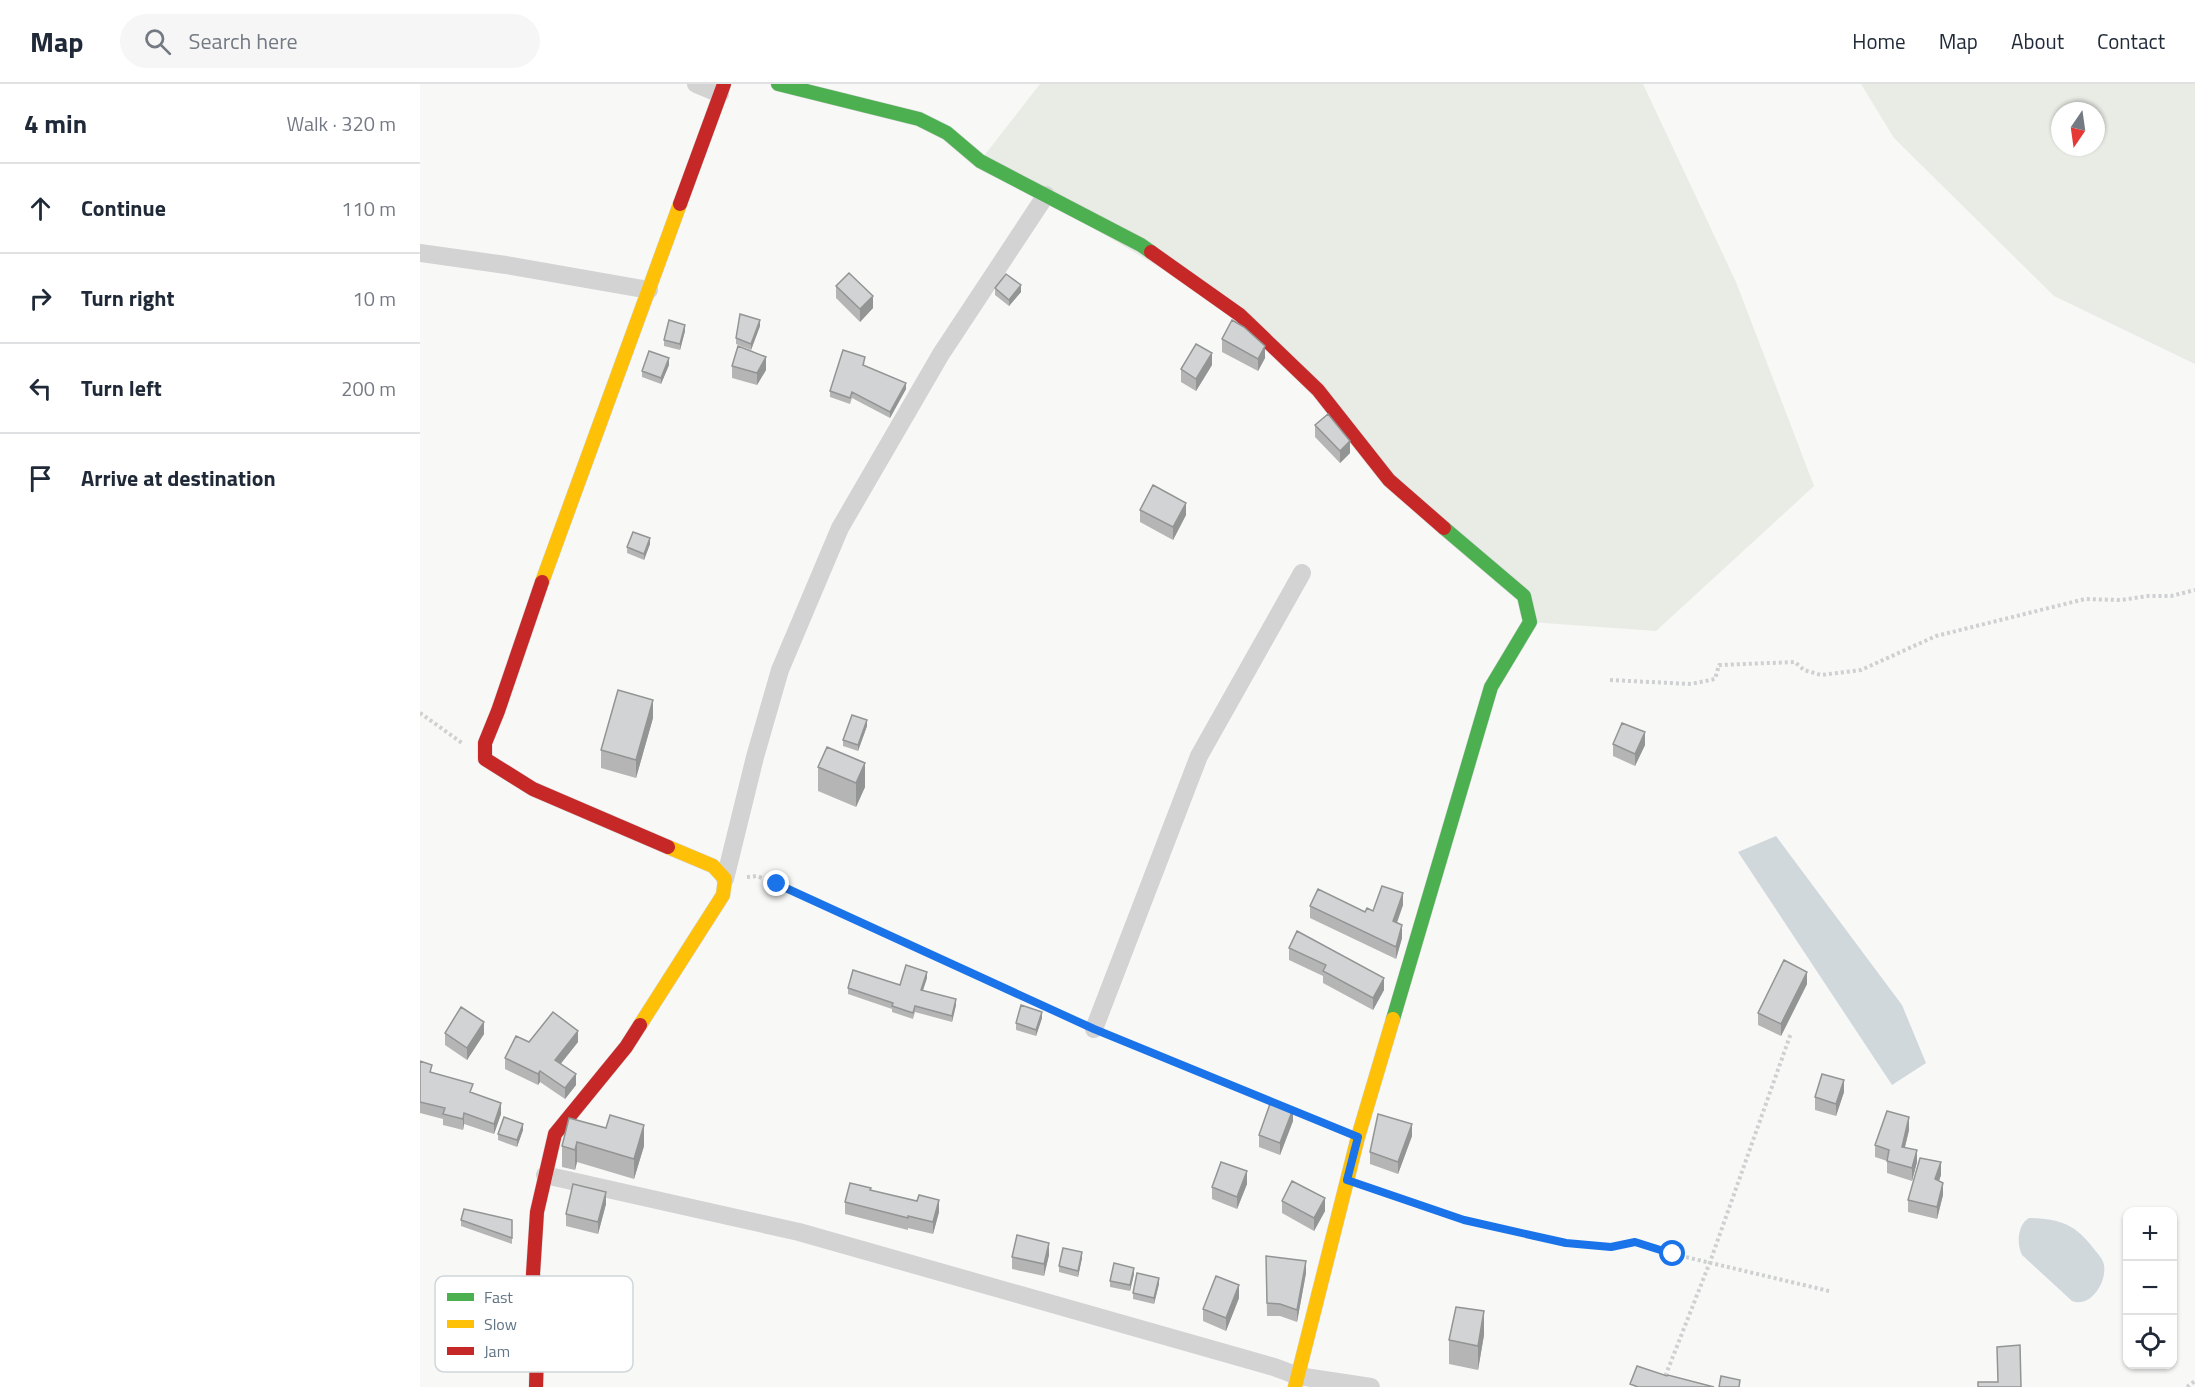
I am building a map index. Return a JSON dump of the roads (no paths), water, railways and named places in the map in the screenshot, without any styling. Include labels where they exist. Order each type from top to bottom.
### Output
[{"type":"street","points":[[696,84],[722,89],[562,524],[485,743],[485,759],[533,789],[712,866],[725,879]]},
{"type":"street","points":[[778,84],[919,119],[947,133],[980,161],[1141,245],[1240,315],[1318,390],[1389,480],[1524,596],[1530,622],[1491,687],[1358,1137],[1296,1381]]},
{"type":"street","points":[[533,1276],[537,1212],[555,1134],[626,1047],[723,895],[755,757],[780,670],[840,528],[941,354],[1046,195]]},
{"type":"street","points":[[420,253],[506,265],[649,290]]},
{"type":"street","points":[[1094,1029],[1199,756],[1302,573]]},
{"type":"street","points":[[545,1175],[798,1232],[1274,1367],[1296,1381],[1371,1387]]},
{"type":"street","points":[[536,1372],[536,1387]]}]
